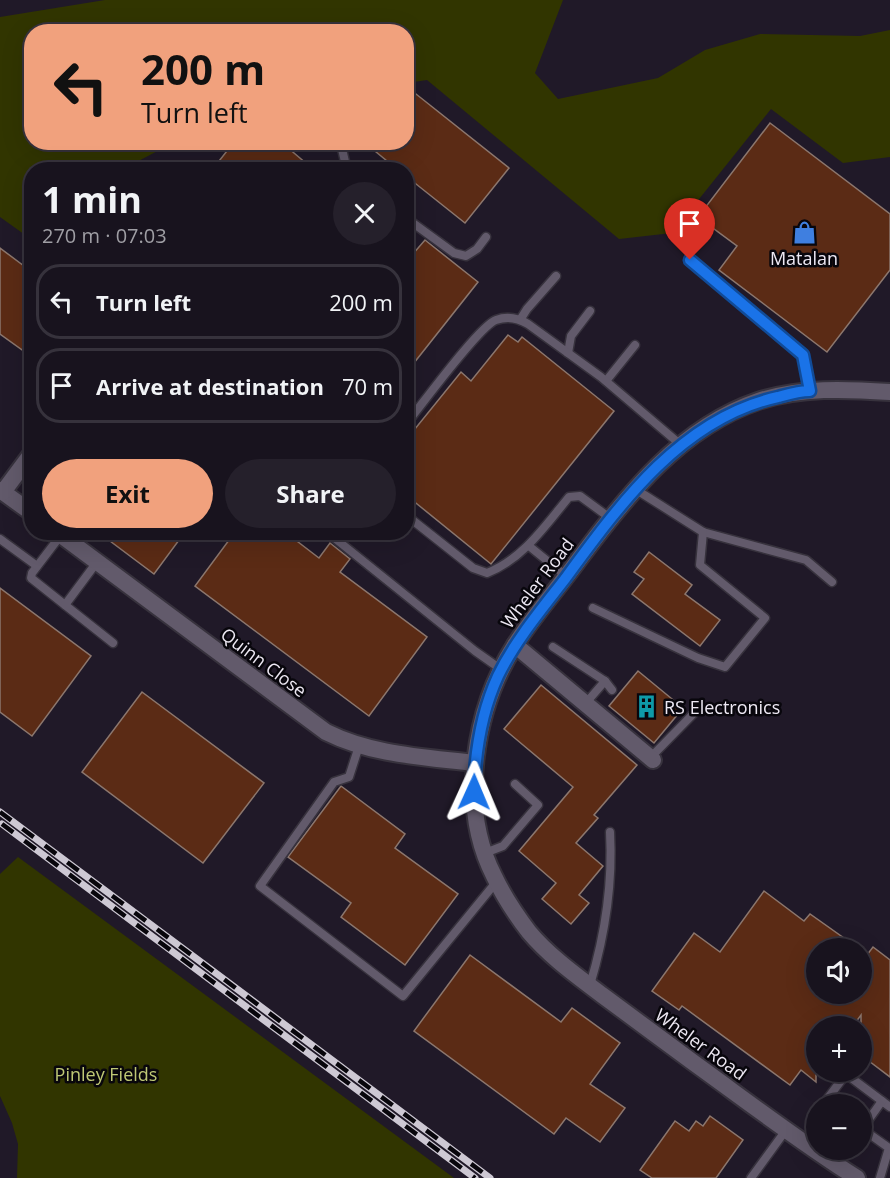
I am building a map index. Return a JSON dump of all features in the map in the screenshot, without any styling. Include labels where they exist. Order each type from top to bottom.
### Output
[{"type":"street","name":"Wheler Road","points":[[856,1178],[786,1130],[564,966],[530,932],[497,881],[485,853],[476,815],[474,764],[485,711],[502,669],[515,645],[610,518],[652,471],[721,418],[759,401],[810,391],[847,389],[890,392]]},
{"type":"street","points":[[24,463],[1,491],[24,507]]},
{"type":"street","name":"Quinn Close","points":[[67,540],[317,725],[345,741],[370,749],[474,764]]},
{"type":"street","points":[[515,645],[651,759]]},
{"type":"lane","points":[[414,224],[454,253],[466,256],[477,249],[486,237]]},
{"type":"lane","points":[[690,260],[803,355],[810,391]]},
{"type":"lane","points":[[520,320],[556,276]]},
{"type":"lane","points":[[568,352],[571,336],[590,311]]},
{"type":"lane","points":[[414,414],[477,336],[494,321],[507,318],[520,320],[568,352],[606,381],[682,446]]},
{"type":"lane","points":[[606,381],[634,345]]},
{"type":"lane","points":[[636,489],[703,532],[806,560],[832,582]]},
{"type":"lane","points":[[414,521],[473,568],[487,573],[498,569],[529,546],[569,497],[580,496],[610,518]]},
{"type":"lane","points":[[593,608],[698,658],[725,667],[765,618],[700,565],[703,532]]},
{"type":"lane","points":[[0,539],[37,566]]},
{"type":"lane","points":[[55,540],[37,566],[32,578],[113,643]]},
{"type":"lane","points":[[337,540],[475,651],[502,669]]},
{"type":"lane","points":[[529,546],[566,576]]},
{"type":"lane","points":[[65,605],[97,562]]},
{"type":"lane","points":[[553,647],[605,681],[612,690]]},
{"type":"lane","points":[[585,704],[605,681]]},
{"type":"lane","points":[[651,759],[700,707]]},
{"type":"lane","points":[[359,746],[349,777],[333,782],[260,886],[403,996],[497,881]]},
{"type":"lane","points":[[485,853],[503,846],[538,805],[515,784]]},
{"type":"lane","points":[[590,985],[602,945],[609,900],[612,858],[610,832]]},
{"type":"lane","points":[[831,1094],[846,1074],[890,1107]]},
{"type":"lane","points":[[872,1114],[882,1101]]},
{"type":"lane","points":[[751,1178],[786,1130]]},
{"type":"lane","points":[[872,1135],[889,1148],[880,1178]]},
{"type":"green space","points":[[105,0],[563,0],[535,73],[558,99],[658,78],[705,50],[760,34],[860,36],[890,30],[890,157],[843,163],[771,109],[672,233],[619,239],[427,80],[414,82],[414,24],[24,24],[24,150],[160,150],[136,162],[24,162],[24,234],[0,217],[0,17]]},
{"type":"green space","name":"Pinley Fields","points":[[18,857],[454,1178],[17,1178],[18,1144],[0,1096],[0,874]]},
{"type":"building","points":[[416,94],[509,168],[465,223],[414,182],[414,162],[388,162],[374,150],[414,150],[414,96]]},
{"type":"building","name":"Matalan","points":[[770,123],[890,214],[890,270],[827,352],[719,270],[737,246],[698,217]]},
{"type":"building","points":[[228,150],[290,150],[305,162],[218,162]]},
{"type":"building","points":[[425,240],[478,282],[414,363],[414,253]]},
{"type":"building","points":[[0,248],[24,266],[24,351],[0,334]]},
{"type":"building","points":[[508,335],[518,342],[522,337],[614,411],[491,564],[414,501],[414,430],[461,372],[471,381]]},
{"type":"building","points":[[109,540],[179,540],[154,574]]},
{"type":"building","points":[[229,540],[295,540],[319,558],[330,543],[350,559],[340,572],[427,637],[369,716],[195,586]]},
{"type":"building","points":[[649,552],[692,585],[685,594],[720,620],[700,646],[632,594],[644,579],[634,572]]},
{"type":"building","points":[[0,588],[91,656],[32,736],[0,712]]},
{"type":"building","name":"RS Electronics","points":[[638,671],[683,708],[654,743],[609,706]]},
{"type":"building","points":[[541,685],[637,765],[594,815],[598,818],[576,843],[603,866],[579,895],[589,903],[571,924],[542,899],[556,883],[519,851],[573,787],[504,729]]},
{"type":"building","points":[[142,692],[264,783],[203,863],[82,772]]},
{"type":"building","points":[[341,786],[405,834],[395,848],[458,894],[405,965],[341,917],[351,903],[288,857]]},
{"type":"building","points":[[764,891],[804,921],[810,914],[844,938],[806,938],[806,1004],[872,1004],[873,947],[890,960],[890,1077],[872,1063],[872,1016],[806,1016],[806,1074],[801,1070],[790,1085],[682,1006],[679,1010],[652,991],[694,933],[720,952]]},
{"type":"building","points":[[470,955],[561,1022],[572,1008],[620,1043],[590,1084],[625,1108],[600,1142],[566,1118],[554,1134],[414,1031]]},
{"type":"building","points":[[710,1116],[743,1140],[716,1178],[652,1178],[640,1170],[675,1121],[689,1131],[696,1121],[703,1126]]},
{"type":"railway","points":[[0,812],[490,1178]]},
{"type":"railway","points":[[2,824],[475,1178]]},
{"type":"place","name":"Matalan","points":[[804,232]]},
{"type":"place","name":"RS Electronics","points":[[646,707]]},
{"type":"route","points":[[474,792],[474,764],[478,738],[498,677],[515,645],[617,508],[652,471],[688,440],[721,418],[759,401],[810,391],[803,355],[690,260]]}]
